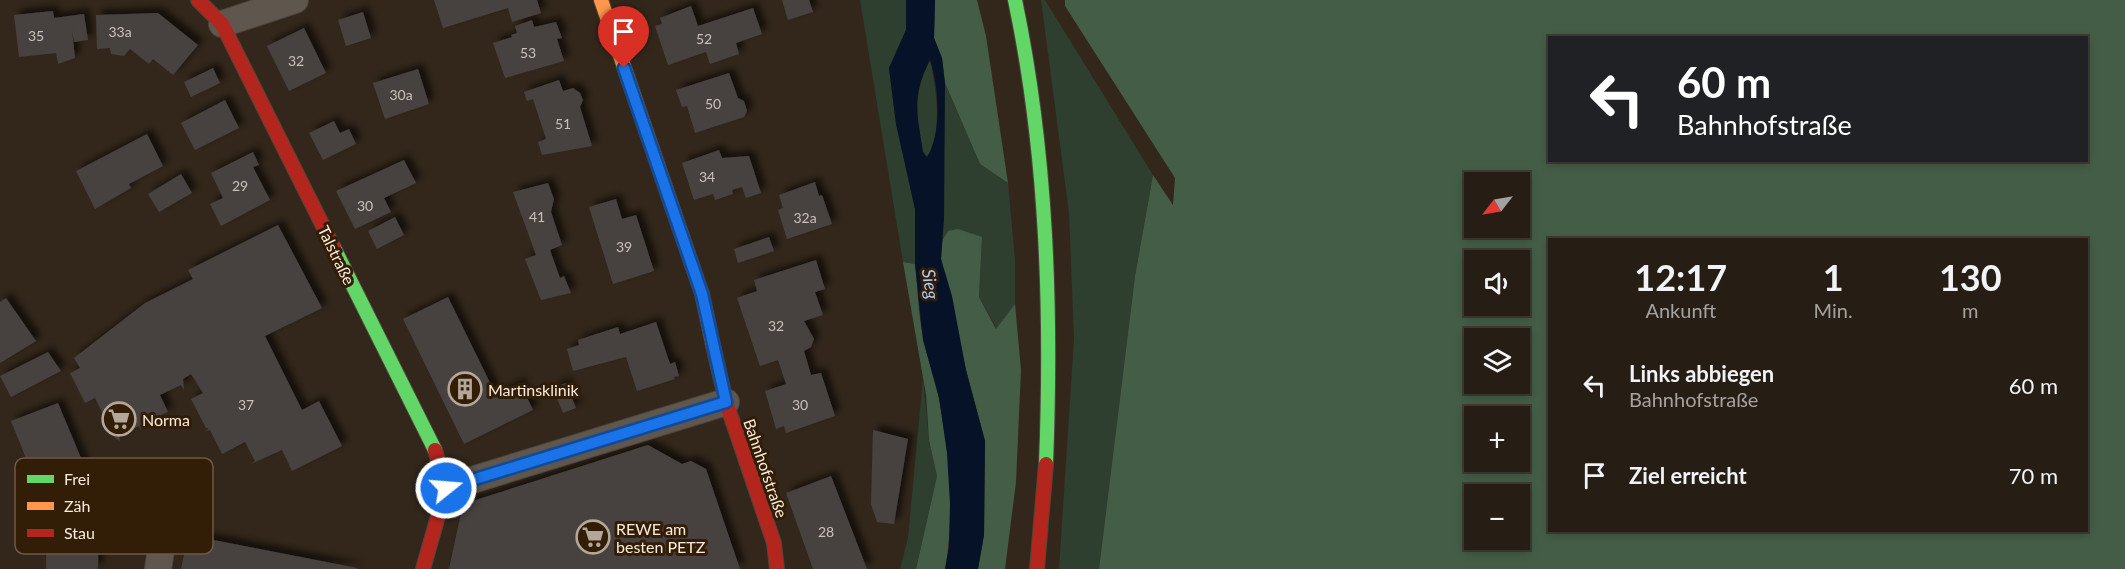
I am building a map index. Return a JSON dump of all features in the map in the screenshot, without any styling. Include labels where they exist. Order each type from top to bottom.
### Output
[{"type":"street","name":"Talstraße","points":[[198,0],[222,24],[435,451],[446,488]]},
{"type":"street","points":[[222,24],[295,0]]},
{"type":"street","name":"Bahnhofstraße","points":[[601,0],[702,294],[726,402],[774,543],[777,569]]},
{"type":"street","points":[[1015,0],[1033,106],[1046,252],[1050,417],[1047,482],[1037,569]]},
{"type":"street","points":[[423,569],[446,488],[726,402]]},
{"type":"street","points":[[158,569],[160,554]]},
{"type":"green space","points":[[860,0],[906,0],[906,30],[889,68],[896,124],[915,209],[915,264],[903,262]]},
{"type":"green space","points":[[935,0],[977,0],[986,36],[1008,183],[980,164],[945,83],[942,58],[934,38]]},
{"type":"green space","points":[[1041,0],[1045,0],[1153,175],[1135,276],[1099,569],[1059,569],[1074,339],[1069,213]]},
{"type":"green space","points":[[1065,0],[2125,0],[2125,569],[1099,569],[1135,276],[1153,175],[1173,205],[1175,178],[1065,6]]},
{"type":"green space","points":[[930,59],[936,96],[937,122],[933,146],[928,157],[923,153],[918,95]]},
{"type":"green space","points":[[945,83],[980,164],[1008,183],[1015,260],[1015,304],[997,329],[979,297],[982,237],[948,231],[942,241]]},
{"type":"green space","points":[[958,229],[982,237],[979,297],[996,329],[1015,304],[1021,370],[1016,482],[1005,569],[978,569],[984,535],[985,441],[941,259],[942,241],[948,231]]},
{"type":"green space","points":[[903,262],[915,264],[922,332],[938,392],[946,441],[950,484],[950,527],[945,569],[916,569],[937,476],[929,440],[926,395]]},
{"type":"green space","points":[[923,378],[929,440],[937,476],[916,569],[900,569],[908,538]]},
{"type":"water","name":"Sieg","points":[[906,0],[935,0],[934,38],[942,58],[945,83],[944,219],[941,259],[952,296],[966,370],[985,441],[984,535],[978,569],[945,569],[949,548],[950,503],[947,453],[939,398],[923,340],[915,264],[915,209],[896,124],[889,68],[906,30]],"holes":[[[930,60],[938,110],[935,136],[927,157],[923,152],[917,105],[920,84]]]},
{"type":"building","points":[[434,0],[537,0],[541,13],[512,22],[508,8],[443,28]]},
{"type":"building","points":[[782,0],[809,0],[813,12],[788,20]]},
{"type":"building","points":[[691,6],[698,26],[753,8],[762,34],[736,43],[739,54],[710,64],[706,52],[668,65],[655,26],[662,24],[660,18]]},
{"type":"building","points":[[53,11],[54,18],[84,14],[88,40],[74,42],[72,30],[75,58],[58,64],[56,53],[19,57],[14,15]]},
{"type":"building","points":[[363,12],[371,38],[346,46],[338,20]]},
{"type":"building","points":[[158,13],[198,45],[173,75],[153,59],[149,64],[130,49],[124,56],[111,54],[110,48],[97,49],[96,15]]},
{"type":"building","points":[[532,20],[534,27],[556,22],[562,38],[557,39],[564,61],[505,78],[493,43],[512,37],[511,35],[517,33],[515,26]]},
{"type":"building","points":[[304,28],[326,73],[289,91],[267,46]]},
{"type":"building","points":[[213,68],[220,83],[191,97],[184,82]]},
{"type":"building","points":[[418,69],[429,104],[385,119],[373,83]]},
{"type":"building","points":[[729,73],[738,98],[744,101],[747,111],[744,117],[695,133],[687,106],[682,107],[676,90]]},
{"type":"building","points":[[559,80],[563,91],[573,88],[580,93],[583,100],[580,107],[592,146],[542,155],[538,142],[546,139],[533,99],[527,101],[524,92]]},
{"type":"building","points":[[225,100],[239,128],[195,150],[181,123]]},
{"type":"building","points":[[334,121],[340,133],[349,129],[356,144],[323,160],[309,133]]},
{"type":"building","points":[[147,134],[163,166],[129,184],[131,188],[95,209],[76,171]]},
{"type":"building","points":[[719,150],[722,158],[749,156],[761,193],[746,198],[742,187],[732,190],[733,194],[715,200],[713,194],[694,200],[682,163]]},
{"type":"building","points":[[253,152],[259,165],[253,167],[270,200],[221,226],[210,204],[223,198],[211,173]]},
{"type":"building","points":[[404,160],[416,183],[384,198],[391,212],[355,229],[336,191]]},
{"type":"building","points":[[181,174],[192,193],[159,212],[148,194]]},
{"type":"building","points":[[815,182],[832,224],[787,239],[778,210],[783,208],[779,195]]},
{"type":"building","points":[[548,183],[554,199],[551,212],[562,245],[550,250],[560,278],[564,276],[571,293],[541,300],[525,259],[536,255],[513,192]]},
{"type":"building","points":[[616,199],[622,219],[636,215],[654,271],[613,284],[589,207]]},
{"type":"building","points":[[395,217],[404,235],[377,249],[368,231]]},
{"type":"building","points":[[278,225],[322,308],[265,336],[302,410],[319,401],[342,446],[292,471],[282,450],[251,464],[255,461],[245,442],[222,454],[210,430],[205,431],[209,428],[206,428],[191,399],[203,393],[191,374],[183,379],[184,390],[181,385],[160,395],[168,412],[143,423],[141,430],[139,426],[119,436],[120,441],[115,438],[95,398],[85,403],[70,373],[80,368],[74,358],[145,303],[193,279],[188,270]]},
{"type":"building","points":[[769,237],[774,251],[738,263],[734,249]]},
{"type":"building","points":[[816,260],[825,289],[815,292],[823,315],[804,321],[814,339],[811,347],[804,351],[811,375],[821,373],[835,416],[786,433],[784,426],[776,429],[765,391],[786,384],[778,360],[760,366],[737,298],[757,291],[754,280]]},
{"type":"building","name":"Martinsklinik","points":[[448,297],[496,395],[520,383],[533,410],[464,444],[403,319]]},
{"type":"building","points":[[6,298],[36,341],[0,363],[0,302]]},
{"type":"building","points":[[656,322],[670,364],[675,362],[679,376],[674,377],[675,379],[637,391],[626,357],[573,371],[567,349],[579,345],[578,340],[618,327],[620,334]]},
{"type":"building","points":[[48,352],[61,371],[11,397],[0,376]]},
{"type":"building","points":[[566,383],[576,408],[563,413],[553,388]]},
{"type":"building","points":[[58,403],[81,458],[26,458],[11,421]]},
{"type":"building","points":[[873,430],[908,439],[894,524],[877,522],[871,504]]},
{"type":"building","name":"REWE am besten PETZ","points":[[648,445],[682,464],[691,461],[706,469],[740,569],[449,569],[463,504]]},
{"type":"building","points":[[831,476],[867,569],[813,569],[786,493]]},
{"type":"building","points":[[213,540],[357,568],[357,569],[181,569],[184,554],[213,554]]},
{"type":"building","points":[[46,554],[98,554],[98,569],[46,569]]},
{"type":"traffic: fast","points":[[1015,0],[1034,115],[1045,231],[1048,348],[1046,464]]},
{"type":"traffic: fast","points":[[334,248],[435,450]]},
{"type":"traffic: slow","points":[[601,0],[702,294],[713,345]]},
{"type":"traffic: jam","points":[[198,0],[222,24],[334,248]]},
{"type":"traffic: jam","points":[[713,345],[726,402],[774,543],[777,569]]},
{"type":"traffic: jam","points":[[423,569],[446,488],[435,450]]},
{"type":"traffic: jam","points":[[1037,569],[1046,464]]},
{"type":"place","name":"Martinsklinik","points":[[465,389]]},
{"type":"place","name":"Norma","points":[[119,419]]},
{"type":"place","name":"REWE am besten PETZ","points":[[593,537]]},
{"type":"route","points":[[446,488],[726,402],[702,294],[624,68]]}]
